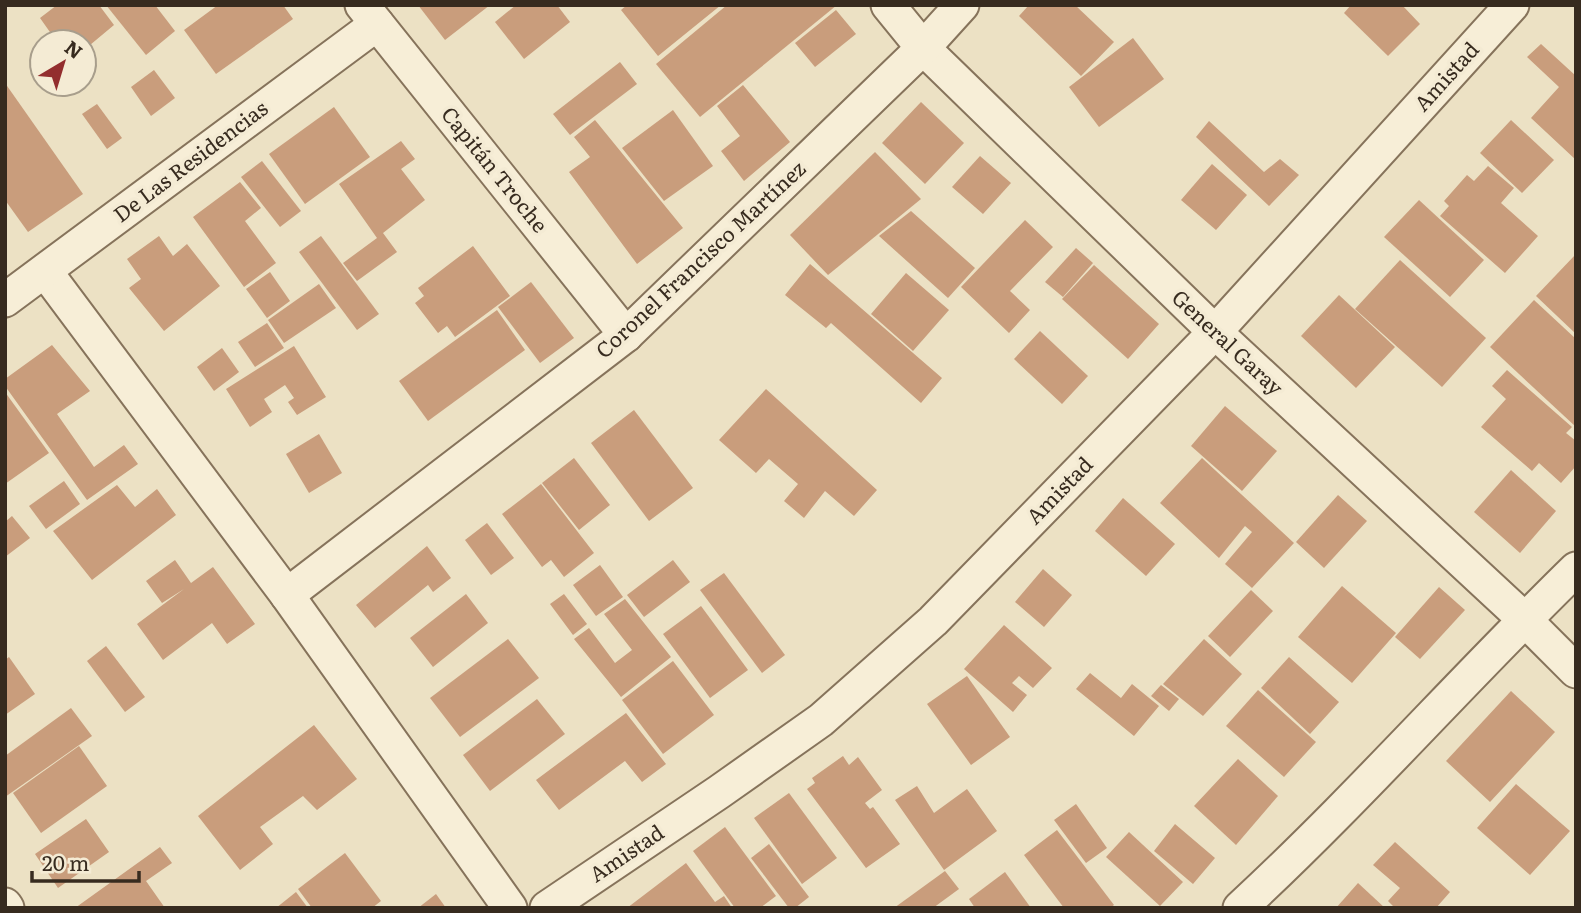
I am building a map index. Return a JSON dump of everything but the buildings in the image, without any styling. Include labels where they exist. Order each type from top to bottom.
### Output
[{"type":"street","name":"General Garay","points":[[888,5],[923,48],[1214,332],[1524,619],[1576,671]]},
{"type":"street","name":"Coronel Francisco Martínez","points":[[286,595],[626,335],[923,48],[962,5]]},
{"type":"street","name":"Amistad","points":[[547,908],[821,720],[933,621],[1214,332],[1512,5]]},
{"type":"street","name":"De Las Residencias","points":[[5,300],[370,15]]},
{"type":"street","name":"Capitán Troche","points":[[370,15],[626,335]]},
{"type":"street","points":[[45,271],[286,595],[510,908]]},
{"type":"street","points":[[1240,908],[1294,858],[1524,619],[1576,569]]}]
